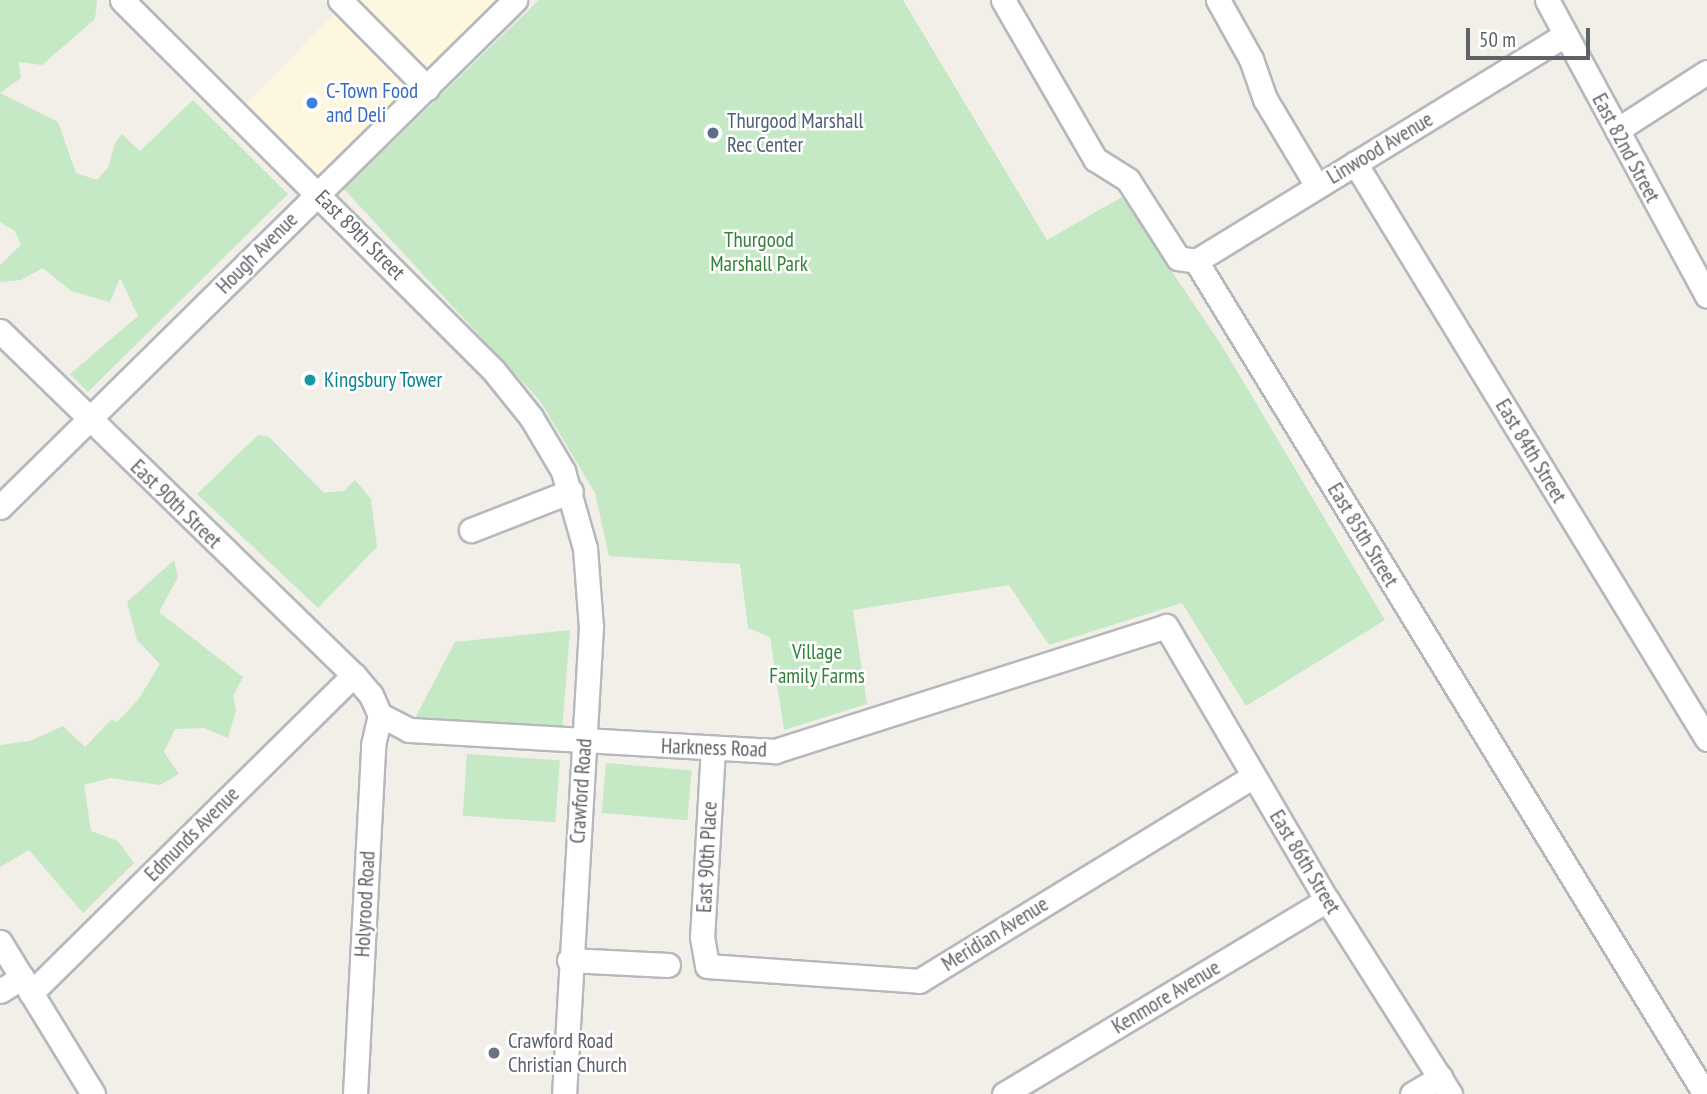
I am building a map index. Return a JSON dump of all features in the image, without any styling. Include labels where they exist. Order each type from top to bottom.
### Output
[{"type":"street","name":"East 89th Street","points":[[122,0],[317,192],[508,386],[553,452],[570,491]]},
{"type":"street","points":[[340,0],[427,88]]},
{"type":"street","name":"Hough Avenue","points":[[0,507],[515,0]]},
{"type":"street","name":"East 85th Street","points":[[1003,0],[1096,159],[1128,180],[1178,258],[1196,261],[1705,1094]]},
{"type":"street","points":[[1217,0],[1251,59],[1265,99],[1317,186]]},
{"type":"street","name":"East 82nd Street","points":[[1547,0],[1707,296]]},
{"type":"street","name":"Linwood Avenue","points":[[1196,261],[1565,35]]},
{"type":"street","points":[[1617,130],[1707,72]]},
{"type":"street","name":"East 84th Street","points":[[1355,163],[1707,738]]},
{"type":"street","name":"East 90th Street","points":[[0,331],[354,675]]},
{"type":"street","points":[[471,530],[570,491]]},
{"type":"street","name":"Crawford Road","points":[[564,1094],[569,960],[585,743],[590,590],[570,491]]},
{"type":"street","name":"Harkness Road","points":[[380,715],[409,730],[585,743],[775,751],[1166,626]]},
{"type":"street","name":"East 86th Street","points":[[1166,626],[1327,900],[1445,1085]]},
{"type":"street","points":[[354,675],[371,695],[380,715]]},
{"type":"street","name":"Edmunds Avenue","points":[[0,990],[26,985],[354,675]]},
{"type":"street","name":"Holyrood Road","points":[[355,1094],[373,741],[380,715]]},
{"type":"street","name":"East 90th Place","points":[[707,966],[702,937],[713,748]]},
{"type":"street","name":"Meridian Avenue","points":[[707,966],[919,981],[1253,776]]},
{"type":"street","name":"Kenmore Avenue","points":[[1004,1094],[1327,900]]},
{"type":"street","points":[[0,942],[93,1094]]},
{"type":"street","points":[[569,960],[668,965]]},
{"type":"street","points":[[1412,1094],[1445,1085]]},
{"type":"shaded area","points":[[348,0],[515,0],[317,193],[237,113]]},
{"type":"green space","points":[[0,0],[97,0],[95,19],[42,65],[19,62],[21,78],[0,93]]},
{"type":"green space","name":"Thurgood Marshall Park","points":[[539,0],[903,0],[1047,240],[1122,197],[1222,346],[1385,620],[1246,706],[1182,603],[1049,645],[1009,585],[853,610],[867,704],[784,730],[770,637],[748,628],[740,564],[609,556],[595,493],[540,401],[344,189]]},
{"type":"green space","points":[[0,93],[58,122],[76,173],[97,180],[108,168],[115,143],[122,134],[140,151],[193,100],[288,194],[88,392],[70,374],[138,316],[120,278],[110,302],[71,291],[43,268],[21,280],[0,282],[0,265],[21,245],[15,231],[0,222]]},
{"type":"green space","points":[[258,435],[269,437],[324,493],[344,491],[355,480],[371,499],[377,547],[318,608],[197,494]]},
{"type":"green space","points":[[174,560],[178,577],[159,612],[243,677],[233,696],[236,710],[228,738],[204,728],[175,729],[164,752],[179,774],[160,785],[110,778],[84,785],[91,831],[118,841],[134,863],[83,913],[29,850],[0,867],[0,745],[30,741],[63,726],[85,747],[112,719],[117,722],[138,700],[160,664],[137,640],[127,602]]},
{"type":"green space","points":[[570,630],[562,731],[414,720],[455,642]]},
{"type":"green space","points":[[467,754],[560,760],[555,822],[463,816]]},
{"type":"green space","points":[[606,763],[692,770],[687,820],[602,813]]},
{"type":"place","name":"C-Town Food and Deli","points":[[312,103]]},
{"type":"place","name":"Thurgood Marshall Rec Center","points":[[713,133]]},
{"type":"place","name":"Kingsbury Tower","points":[[310,380]]},
{"type":"place","name":"Crawford Road Christian Church","points":[[494,1053]]},
{"type":"park label","name":"Village Family Farms","points":[[817,664]]}]
